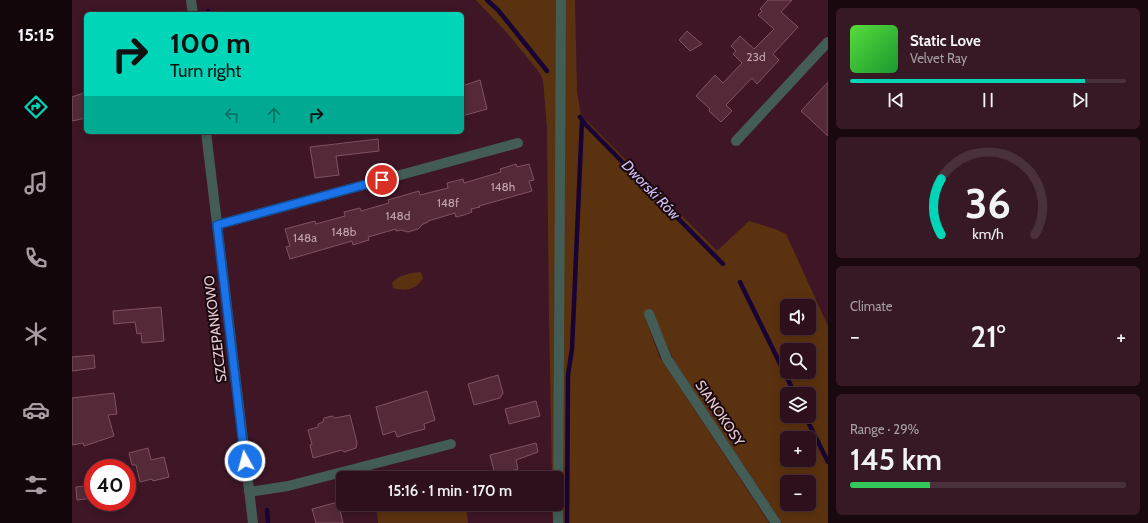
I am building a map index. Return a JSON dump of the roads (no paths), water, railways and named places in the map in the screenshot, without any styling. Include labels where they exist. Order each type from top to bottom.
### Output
[{"type":"street","points":[[191,0],[193,12]]},
{"type":"street","points":[[558,523],[561,0]]},
{"type":"street","points":[[736,141],[828,42]]},
{"type":"street","name":"SZCZEPANKOWO","points":[[206,134],[252,523]]},
{"type":"street","points":[[217,225],[518,142]]},
{"type":"street","name":"SIANOKOSY","points":[[649,314],[667,359],[776,523]]},
{"type":"street","points":[[249,492],[288,486],[451,444]]},
{"type":"waterway","name":"Dworski Rów","points":[[487,0],[498,10],[547,71]]},
{"type":"waterway","name":"Dworski Rów","points":[[580,117],[586,125],[723,264]]},
{"type":"waterway","points":[[567,523],[568,375],[572,349],[582,120]]},
{"type":"waterway","name":"Dworski Rów","points":[[740,282],[792,387]]},
{"type":"waterway","name":"Dworski Rów","points":[[808,423],[828,462]]},
{"type":"waterway","points":[[267,510],[268,523]]}]
